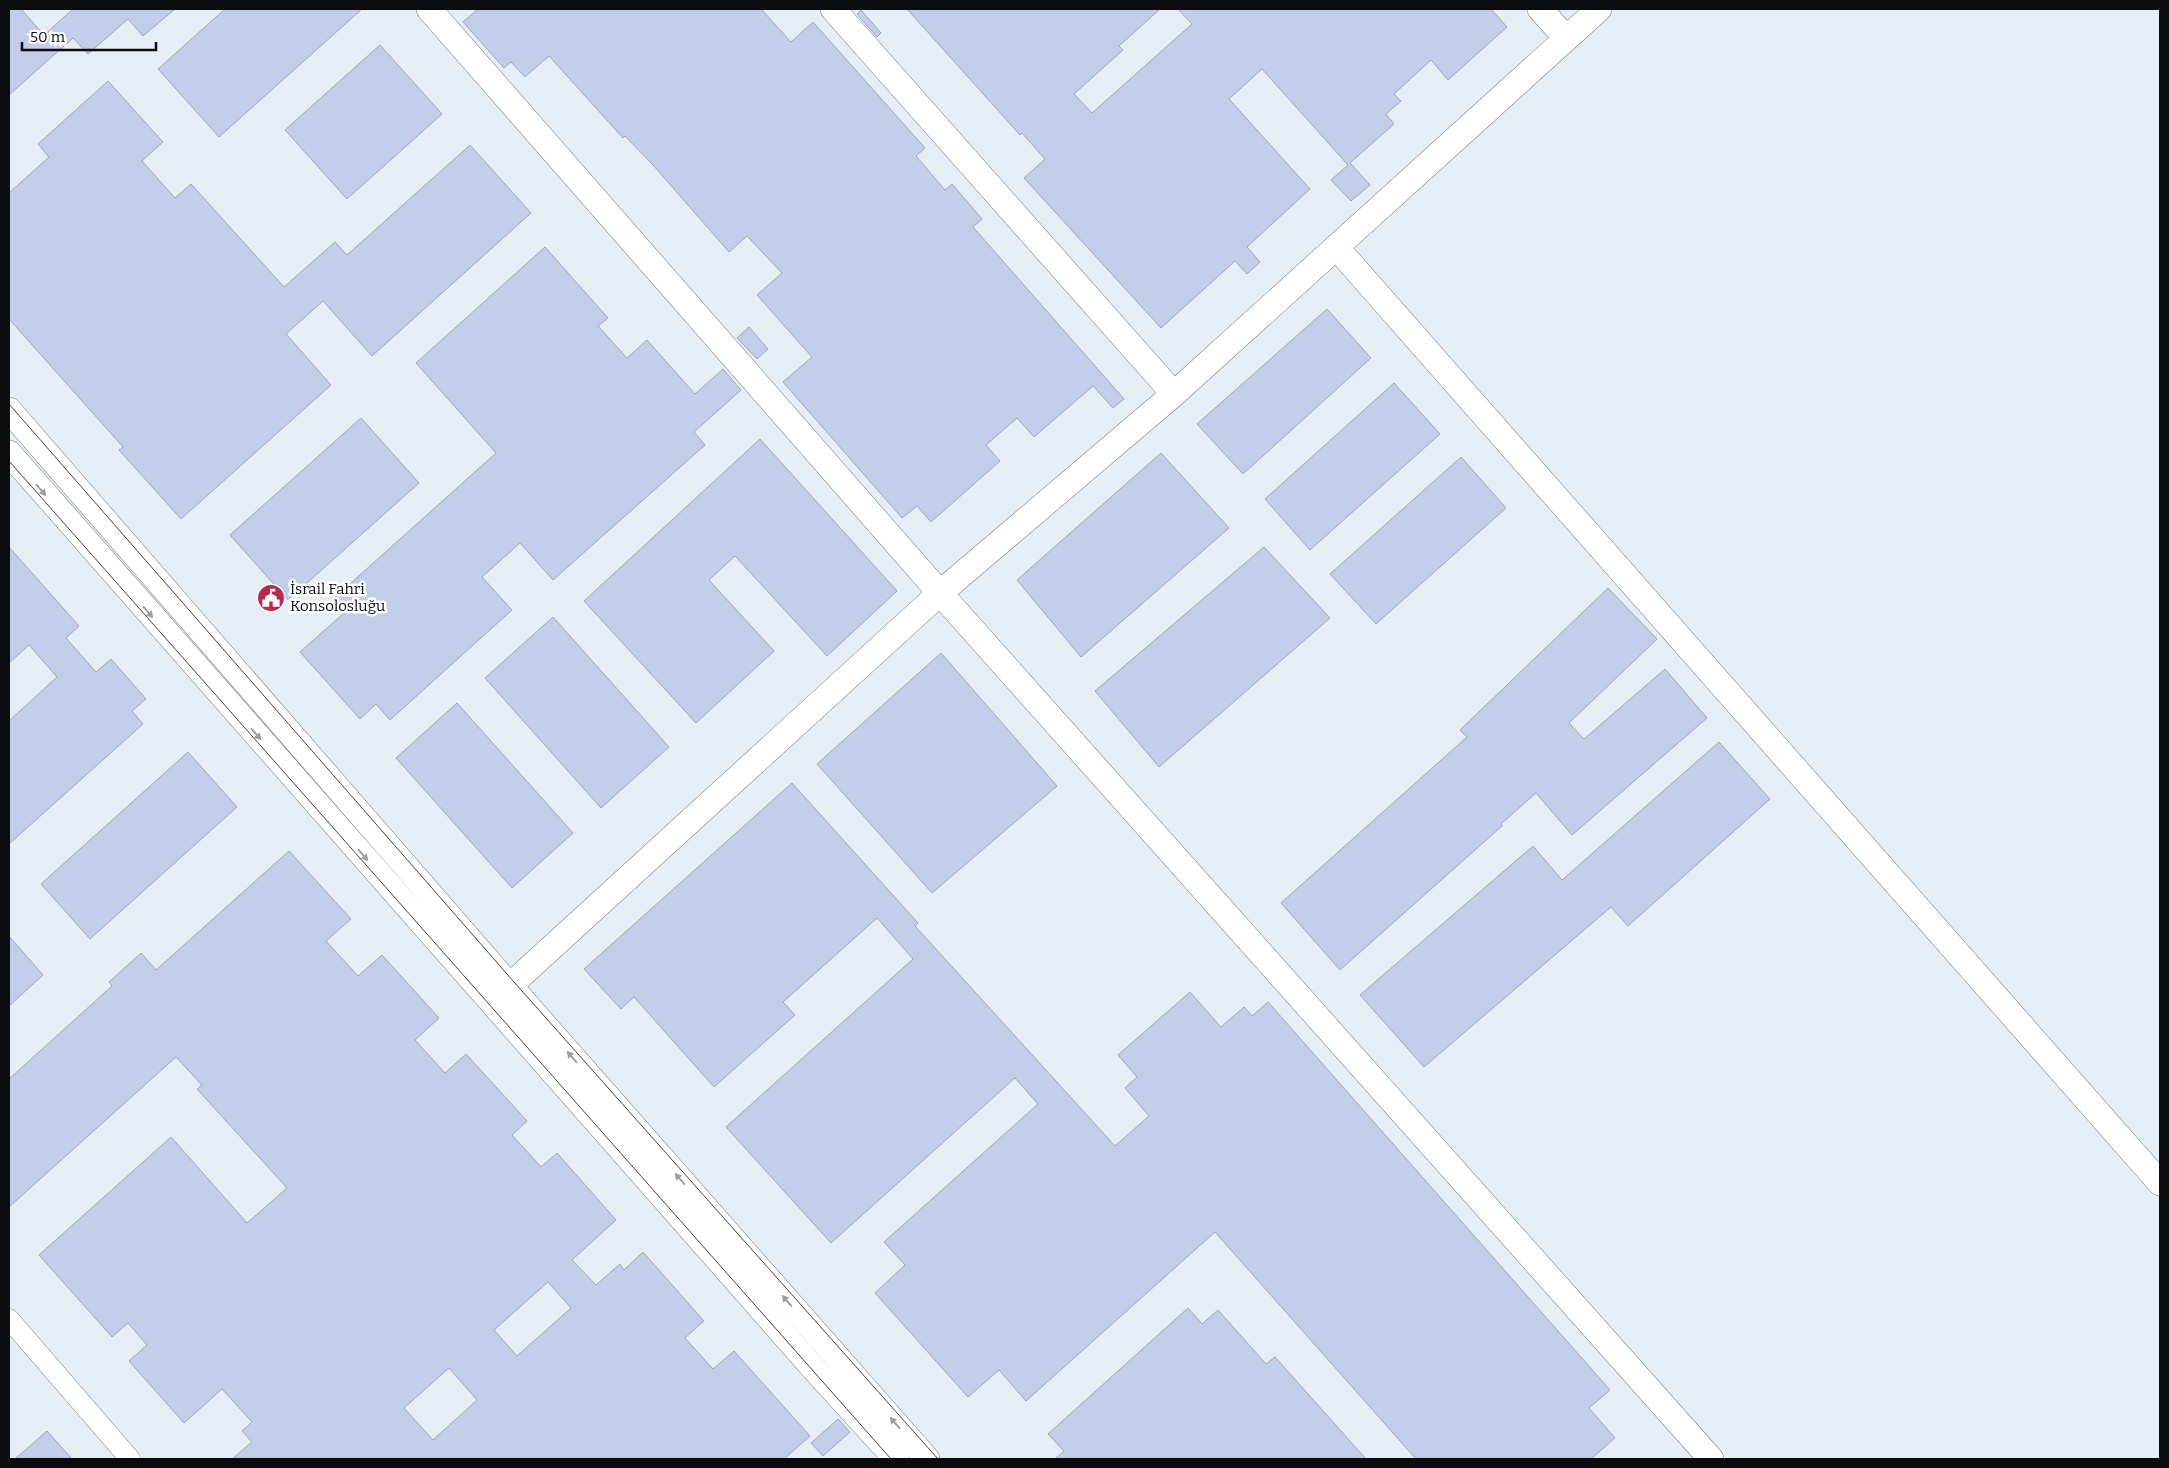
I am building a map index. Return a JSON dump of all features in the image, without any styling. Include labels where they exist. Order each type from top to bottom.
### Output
[{"type":"street","points":[[429,9],[940,592],[1711,1459]]},
{"type":"street","points":[[833,9],[1174,394]]},
{"type":"street","points":[[1540,9],[1566,38]]},
{"type":"street","points":[[501,994],[940,592],[1174,394],[1600,9]]},
{"type":"street","points":[[1336,247],[2160,1183]]},
{"type":"street","points":[[9,410],[815,1370],[896,1459]]},
{"type":"street","points":[[9,453],[927,1459]]},
{"type":"street","points":[[9,1319],[130,1459]]},
{"type":"building","points":[[9,9],[21,9],[44,35],[73,9],[175,9],[143,36],[128,19],[88,54],[73,38],[9,95]]},
{"type":"building","points":[[225,9],[362,9],[219,137],[158,69]]},
{"type":"building","points":[[478,9],[761,9],[791,42],[813,22],[925,148],[916,156],[945,190],[952,184],[982,219],[973,227],[1124,399],[1113,408],[1093,386],[1034,437],[1017,418],[986,445],[1000,461],[931,522],[917,506],[902,518],[783,382],[812,357],[757,295],[782,273],[747,236],[729,252],[653,165],[625,136],[623,138],[549,56],[525,77],[511,62],[504,68],[463,22]]},
{"type":"building","points":[[907,9],[1160,9],[1119,46],[1123,50],[1074,94],[1092,113],[1192,24],[1178,9],[1491,9],[1507,27],[1448,80],[1431,60],[1394,94],[1401,101],[1386,114],[1394,124],[1350,163],[1370,185],[1351,201],[1331,180],[1348,165],[1262,69],[1229,99],[1310,189],[1247,247],[1260,262],[1247,274],[1235,261],[1161,328],[1024,178],[1045,159],[1022,133],[1020,135]]},
{"type":"building","points":[[861,10],[881,33],[877,37],[857,14]]},
{"type":"building","points":[[380,45],[442,114],[347,199],[285,130]]},
{"type":"building","points":[[108,81],[163,142],[142,161],[175,198],[191,184],[284,287],[335,242],[347,255],[470,145],[531,213],[372,356],[323,301],[286,334],[331,385],[181,519],[119,450],[123,447],[9,319],[9,193],[49,157],[38,144]]},
{"type":"building","points":[[545,247],[608,318],[598,326],[627,358],[647,340],[695,394],[723,369],[741,390],[694,432],[705,445],[553,580],[520,543],[482,577],[512,610],[390,720],[376,704],[360,719],[300,652],[344,613],[332,600],[496,453],[416,363]]},
{"type":"building","points":[[1327,309],[1371,358],[1243,474],[1197,424]]},
{"type":"building","points":[[749,327],[768,349],[757,359],[737,338]]},
{"type":"building","points":[[1394,383],[1440,434],[1310,550],[1265,499]]},
{"type":"building","points":[[361,418],[419,483],[288,600],[230,535]]},
{"type":"building","points":[[760,439],[897,591],[827,656],[735,556],[709,580],[774,651],[696,723],[584,601]]},
{"type":"building","points":[[1161,453],[1229,528],[1081,657],[1017,580]]},
{"type":"building","points":[[1461,457],[1506,508],[1376,624],[1330,574]]},
{"type":"building","points":[[9,547],[79,626],[66,638],[96,672],[111,659],[146,699],[132,711],[143,724],[9,844],[9,721],[57,677],[29,645],[9,663]]},
{"type":"building","points":[[1264,547],[1330,618],[1159,767],[1095,691]]},
{"type":"building","points":[[1608,588],[1657,639],[1569,723],[1584,739],[1665,669],[1707,718],[1572,835],[1536,793],[1501,824],[1502,826],[1340,970],[1281,903],[1467,737],[1460,730]]},
{"type":"building","points":[[553,617],[669,747],[601,808],[485,678]]},
{"type":"building","points":[[941,653],[1057,786],[932,893],[817,764]]},
{"type":"building","points":[[457,703],[573,833],[512,888],[396,758]]},
{"type":"building","points":[[1719,742],[1770,799],[1628,926],[1611,907],[1424,1067],[1360,995],[1533,846],[1562,880]]},
{"type":"building","points":[[188,752],[237,807],[90,939],[41,884]]},
{"type":"building","points":[[792,783],[918,923],[915,926],[1115,1146],[1149,1116],[1125,1088],[1137,1077],[1118,1055],[1190,992],[1221,1027],[1244,1007],[1252,1016],[1268,1002],[1610,1390],[1589,1408],[1615,1438],[1591,1459],[1416,1459],[1215,1232],[1026,1401],[999,1370],[968,1397],[875,1293],[905,1265],[884,1242],[1038,1104],[1015,1078],[831,1243],[726,1127],[913,959],[877,918],[783,1002],[795,1015],[714,1087],[634,997],[621,1009],[584,969]]},
{"type":"building","points":[[289,851],[351,919],[326,941],[358,976],[382,955],[439,1018],[415,1040],[445,1073],[466,1054],[527,1121],[512,1135],[541,1167],[557,1153],[616,1220],[572,1260],[596,1285],[620,1264],[624,1270],[643,1252],[704,1321],[685,1338],[713,1369],[734,1351],[810,1436],[784,1459],[232,1459],[252,1442],[242,1431],[252,1422],[222,1389],[184,1423],[129,1361],[147,1345],[128,1323],[112,1337],[39,1255],[171,1137],[247,1223],[287,1188],[197,1089],[202,1085],[176,1057],[9,1207],[9,1079],[112,986],[109,982],[141,953],[156,970]],"holes":[[[548,1282],[571,1308],[517,1356],[494,1330]],[[449,1368],[477,1400],[433,1440],[404,1408]]]},
{"type":"building","points":[[9,936],[43,975],[9,1006]]},
{"type":"building","points":[[1188,1308],[1202,1324],[1218,1310],[1266,1364],[1275,1357],[1366,1459],[1055,1459],[1064,1451],[1048,1434]]},
{"type":"building","points":[[838,1419],[850,1432],[823,1456],[811,1443]]},
{"type":"building","points":[[47,1431],[72,1459],[15,1459]]},
{"type":"tram line","points":[[9,404],[514,982],[938,1459]]},
{"type":"tram line","points":[[9,461],[891,1459]]},
{"type":"place","name":"İsrail Fahri Konsolosluğu","points":[[271,598]]}]
